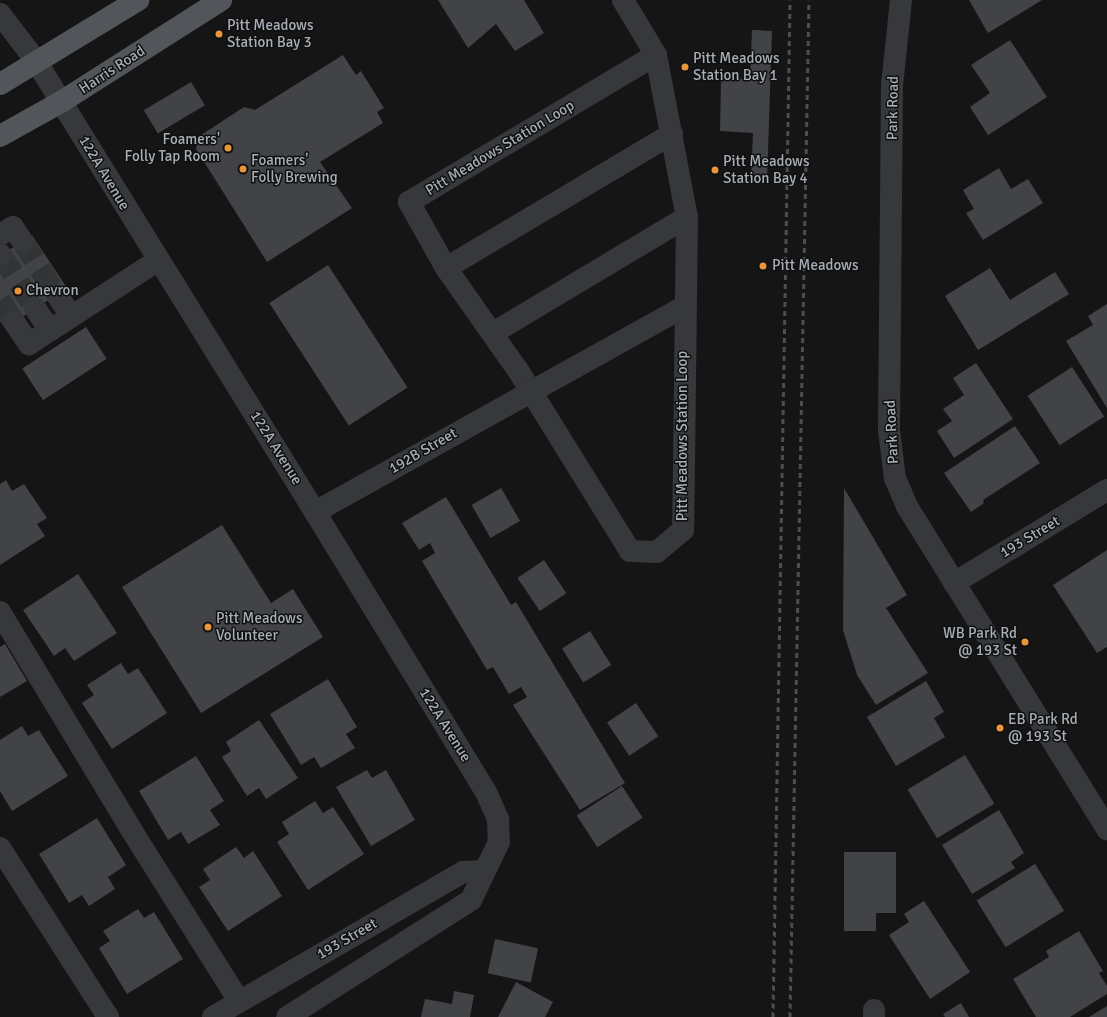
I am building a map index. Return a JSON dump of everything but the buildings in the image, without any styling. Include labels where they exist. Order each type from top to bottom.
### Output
[{"type":"main road","points":[[0,84],[138,0]]},
{"type":"main road","name":"Harris Road","points":[[0,136],[61,102],[221,0]]},
{"type":"street","name":"Pitt Meadows Station Loop","points":[[623,0],[656,55],[687,217],[684,307],[683,530],[657,552],[630,551],[493,333],[446,268],[409,202],[656,55]]},
{"type":"street","name":"Park Road","points":[[901,0],[892,85],[891,461],[908,508],[1107,829]]},
{"type":"street","name":"122A Avenue","points":[[0,14],[36,61],[157,261],[316,512],[486,792],[498,819],[499,842],[483,871]]},
{"type":"street","points":[[446,268],[672,134]]},
{"type":"street","points":[[493,333],[687,217]]},
{"type":"street","points":[[0,248],[13,227],[22,241]]},
{"type":"street","points":[[14,322],[29,344],[157,261]]},
{"type":"street","points":[[57,295],[71,316]]},
{"type":"street","points":[[530,390],[684,307]]},
{"type":"street","points":[[35,308],[50,330]]},
{"type":"street","name":"192B Street","points":[[316,512],[530,390]]},
{"type":"street","name":"193 Street","points":[[954,583],[1107,490]]},
{"type":"street","points":[[0,612],[132,831],[239,1001]]},
{"type":"street","points":[[0,848],[108,1017]]},
{"type":"street","name":"193 Street","points":[[213,1017],[463,872],[483,871]]},
{"type":"street","points":[[287,1017],[471,900],[483,871]]},
{"type":"tunnel","points":[[22,241],[57,295]]},
{"type":"tunnel","points":[[1,255],[35,308]]},
{"type":"tunnel","points":[[0,300],[14,322]]},
{"type":"railway","points":[[773,1017],[790,0]]},
{"type":"railway","points":[[790,1017],[809,0]]},
{"type":"place","name":"Pitt Meadows Station Bay 3","points":[[219,34]]},
{"type":"place","name":"Pitt Meadows Station Bay 1","points":[[685,67]]},
{"type":"place","name":"Foamers' Folly Tap Room","points":[[228,148]]},
{"type":"place","name":"Foamers' Folly Brewing","points":[[243,169]]},
{"type":"place","name":"Pitt Meadows Station Bay 4","points":[[715,170]]},
{"type":"place","name":"Pitt Meadows","points":[[763,266]]},
{"type":"place","name":"Chevron","points":[[18,291]]},
{"type":"place","name":"Pitt Meadows Volunteer","points":[[208,627]]},
{"type":"place","name":"WB Park Rd @ 193 St","points":[[1025,642]]},
{"type":"place","name":"EB Park Rd @ 193 St","points":[[1000,728]]}]
